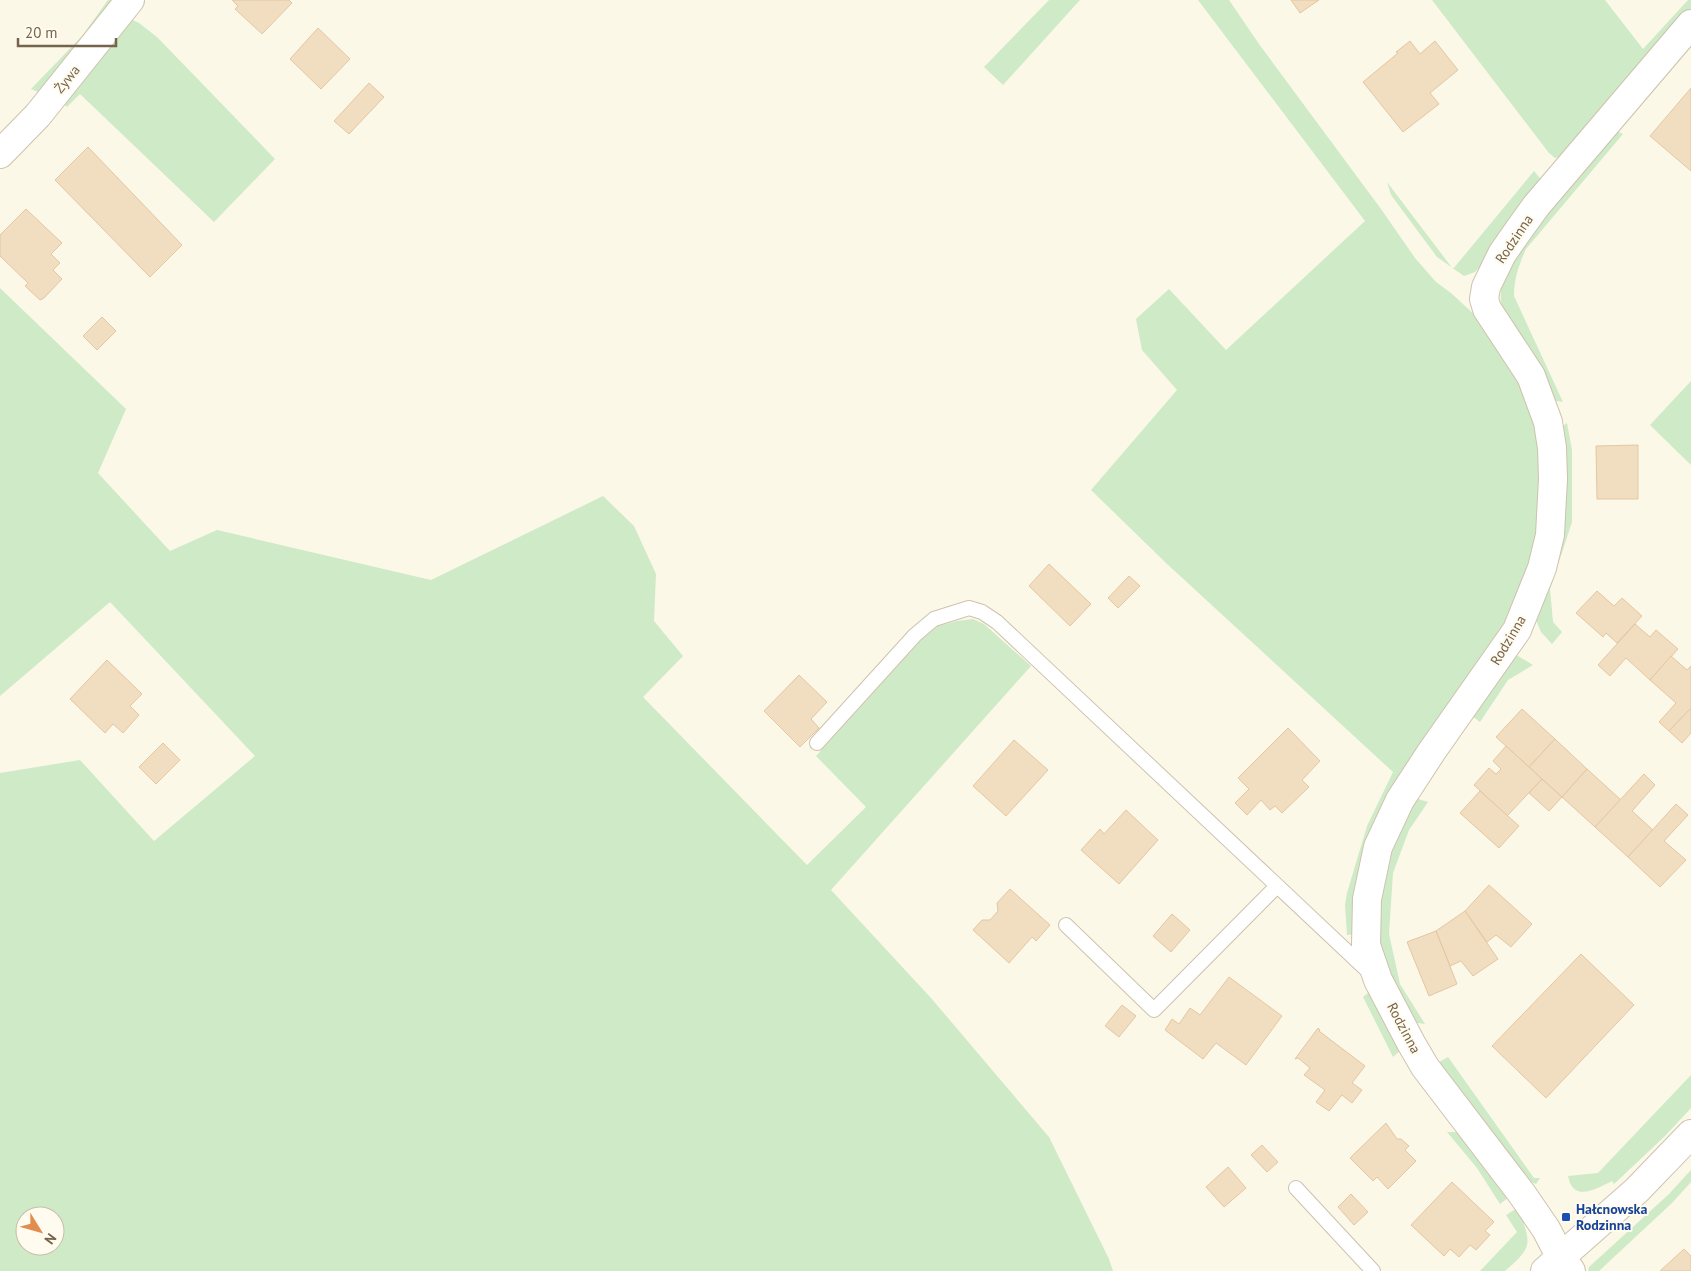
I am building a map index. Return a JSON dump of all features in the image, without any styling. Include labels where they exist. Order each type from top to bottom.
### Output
[{"type":"street","name":"Żywa","points":[[0,154],[38,115],[130,0]]},
{"type":"street","name":"Rodzinna","points":[[1559,1266],[1546,1229],[1522,1194],[1425,1067],[1378,980],[1366,945],[1367,899],[1378,847],[1400,800],[1517,630],[1542,568],[1550,535],[1553,479],[1552,448],[1548,422],[1531,376],[1487,309],[1484,299],[1486,287],[1502,254],[1536,206],[1691,24]]},
{"type":"street","points":[[1559,1266],[1691,1134]]},
{"type":"lane","points":[[817,743],[915,635],[934,619],[969,608],[982,612],[997,622],[1378,980]]},
{"type":"lane","points":[[1066,925],[1154,1010],[1277,886]]},
{"type":"lane","points":[[1296,1188],[1373,1271]]},
{"type":"green space","points":[[108,0],[119,0],[43,94],[31,89],[82,36]]},
{"type":"green space","points":[[1049,0],[1080,0],[1003,85],[984,67]]},
{"type":"green space","points":[[1198,0],[1229,0],[1415,258],[1436,282],[1477,317],[1500,347],[1529,398],[1544,461],[1534,556],[1511,619],[1425,746],[1359,934],[1347,935],[1345,905],[1347,893],[1367,826],[1393,772],[1166,563],[1091,490],[1177,390],[1142,350],[1136,319],[1169,289],[1226,350],[1365,221]]},
{"type":"green space","points":[[1432,0],[1605,0],[1643,49],[1688,0],[1691,0],[1691,12],[1565,156],[1555,158],[1549,153]]},
{"type":"green space","points":[[127,17],[139,23],[157,37],[275,159],[214,222],[80,94],[67,107],[60,101]]},
{"type":"green space","points":[[1613,129],[1623,134],[1526,249],[1516,277],[1514,296],[1563,402],[1551,400],[1503,314],[1501,289],[1507,264]]},
{"type":"green space","points":[[1534,171],[1543,182],[1484,262],[1475,272],[1464,276],[1453,269]]},
{"type":"green space","points":[[1387,182],[1452,267],[1437,257],[1391,195]]},
{"type":"green space","points":[[0,288],[126,409],[98,473],[170,551],[217,530],[431,580],[603,496],[634,526],[656,574],[654,621],[683,656],[643,697],[807,865],[866,807],[816,756],[922,639],[938,626],[973,619],[984,624],[1031,666],[831,890],[931,998],[1049,1137],[1109,1259],[1113,1271],[0,1271],[0,773],[80,760],[154,841],[255,756],[110,602],[0,696]]},
{"type":"green space","points":[[1691,381],[1691,465],[1650,425]]},
{"type":"green space","points":[[1567,423],[1572,450],[1572,522],[1550,589],[1553,622],[1562,632],[1552,644],[1541,632],[1536,620],[1560,428]]},
{"type":"green space","points":[[1511,655],[1518,656],[1533,665],[1508,680],[1480,722],[1471,715]]},
{"type":"green space","points":[[1415,798],[1428,802],[1409,830],[1393,873],[1389,934],[1400,984],[1425,1024],[1410,1021],[1391,983],[1376,935],[1379,878]]},
{"type":"green space","points":[[1368,993],[1375,994],[1404,1047],[1393,1057],[1363,997]]},
{"type":"green space","points":[[1448,1057],[1534,1178],[1540,1178],[1536,1184],[1521,1178],[1438,1069],[1439,1062]]},
{"type":"green space","points":[[1691,1075],[1691,1108],[1665,1136],[1614,1184],[1612,1181],[1586,1192],[1580,1192],[1575,1189],[1568,1176],[1598,1173]]},
{"type":"green space","points":[[1447,1132],[1466,1132],[1512,1195],[1500,1204],[1477,1168]]},
{"type":"green space","points":[[1691,1170],[1691,1182],[1672,1203],[1599,1271],[1588,1271],[1589,1267],[1668,1195]]},
{"type":"green space","points":[[1519,1207],[1527,1236],[1526,1249],[1505,1271],[1480,1271],[1517,1232],[1506,1215]]},
{"type":"building","points":[[232,0],[289,0],[292,3],[262,34],[235,9],[238,6]]},
{"type":"building","points":[[1291,0],[1319,0],[1300,13]]},
{"type":"building","points":[[318,28],[350,59],[321,89],[290,59]]},
{"type":"building","points":[[1410,41],[1420,54],[1435,41],[1458,70],[1430,93],[1439,104],[1403,132],[1363,82]]},
{"type":"building","points":[[369,83],[384,97],[349,134],[334,121]]},
{"type":"building","points":[[1691,88],[1691,171],[1650,136]]},
{"type":"building","points":[[88,147],[182,245],[150,277],[55,180]]},
{"type":"building","points":[[26,209],[62,243],[51,254],[60,263],[53,270],[62,279],[40,300],[25,286],[28,283],[0,256],[0,235]]},
{"type":"building","points":[[102,317],[116,331],[97,350],[83,336]]},
{"type":"building","points":[[1638,445],[1638,499],[1597,499],[1596,446]]},
{"type":"building","points":[[1049,564],[1091,604],[1070,626],[1029,586]]},
{"type":"building","points":[[1129,576],[1140,586],[1118,608],[1108,598]]},
{"type":"building","points":[[1597,591],[1614,606],[1622,598],[1642,616],[1617,643],[1606,633],[1603,637],[1576,613]]},
{"type":"building","points":[[1635,624],[1650,637],[1656,630],[1678,649],[1650,680],[1626,658],[1610,676],[1598,665]]},
{"type":"building","points":[[1671,656],[1687,670],[1691,666],[1691,708],[1669,731],[1659,722],[1676,703],[1650,680]]},
{"type":"building","points":[[107,660],[142,694],[130,706],[139,715],[123,733],[113,724],[105,733],[70,699]]},
{"type":"building","points":[[799,675],[827,702],[811,719],[819,728],[800,747],[764,711]]},
{"type":"building","points":[[1691,708],[1691,733],[1682,743],[1669,731]]},
{"type":"building","points":[[1522,709],[1555,739],[1529,767],[1496,737]]},
{"type":"building","points":[[1288,728],[1320,761],[1302,780],[1309,787],[1282,813],[1275,806],[1270,810],[1261,800],[1247,815],[1235,803],[1249,789],[1238,778]]},
{"type":"building","points":[[1555,739],[1587,769],[1562,797],[1529,767]]},
{"type":"building","points":[[1014,740],[1048,770],[1006,816],[973,786]]},
{"type":"building","points":[[163,743],[180,760],[156,784],[139,767]]},
{"type":"building","points":[[1506,746],[1542,779],[1507,816],[1474,785],[1489,768],[1496,774],[1501,769],[1493,761]]},
{"type":"building","points":[[1587,769],[1621,800],[1595,827],[1562,797]]},
{"type":"building","points":[[1644,774],[1655,785],[1632,811],[1653,830],[1628,857],[1595,827]]},
{"type":"building","points":[[1542,779],[1562,797],[1549,811],[1529,793]]},
{"type":"building","points":[[1480,791],[1519,826],[1499,848],[1460,813]]},
{"type":"building","points":[[1676,804],[1688,815],[1664,841],[1686,860],[1660,887],[1628,857]]},
{"type":"building","points":[[1126,810],[1158,840],[1119,884],[1081,850],[1100,829],[1104,834]]},
{"type":"building","points":[[1489,885],[1532,924],[1511,947],[1496,935],[1487,942],[1465,911]]},
{"type":"building","points":[[1010,889],[1050,925],[1036,941],[1032,937],[1009,963],[973,930],[982,920],[990,920],[998,911],[997,903]]},
{"type":"building","points":[[1465,911],[1498,959],[1473,976],[1461,961],[1450,966],[1436,931]]},
{"type":"building","points":[[1172,914],[1190,930],[1171,952],[1153,936]]},
{"type":"building","points":[[1436,931],[1457,984],[1429,996],[1407,942]]},
{"type":"building","points":[[1581,954],[1634,1005],[1546,1098],[1492,1046]]},
{"type":"building","points":[[1229,977],[1282,1016],[1246,1065],[1216,1043],[1203,1059],[1165,1030],[1172,1019],[1179,1024],[1190,1008],[1200,1015]]},
{"type":"building","points":[[1122,1005],[1136,1016],[1119,1037],[1105,1026]]},
{"type":"building","points":[[1318,1028],[1319,1031],[1365,1066],[1352,1083],[1362,1090],[1352,1103],[1342,1095],[1329,1111],[1316,1102],[1325,1090],[1304,1075],[1310,1068],[1298,1058],[1295,1059]]},
{"type":"building","points":[[1386,1123],[1397,1139],[1401,1139],[1409,1146],[1405,1150],[1416,1161],[1388,1189],[1377,1177],[1373,1181],[1350,1158]]},
{"type":"building","points":[[1262,1145],[1278,1162],[1267,1172],[1251,1155]]},
{"type":"building","points":[[1228,1167],[1246,1188],[1224,1207],[1206,1187]]},
{"type":"building","points":[[1452,1182],[1494,1222],[1485,1231],[1490,1235],[1476,1250],[1470,1245],[1459,1257],[1450,1249],[1444,1256],[1411,1225]]},
{"type":"building","points":[[1351,1194],[1368,1212],[1354,1225],[1338,1207]]},
{"type":"building","points":[[1684,1249],[1691,1256],[1691,1271],[1660,1271]]},
{"type":"place","name":"Hałcnowska Rodzinna","points":[[1566,1217]]}]
